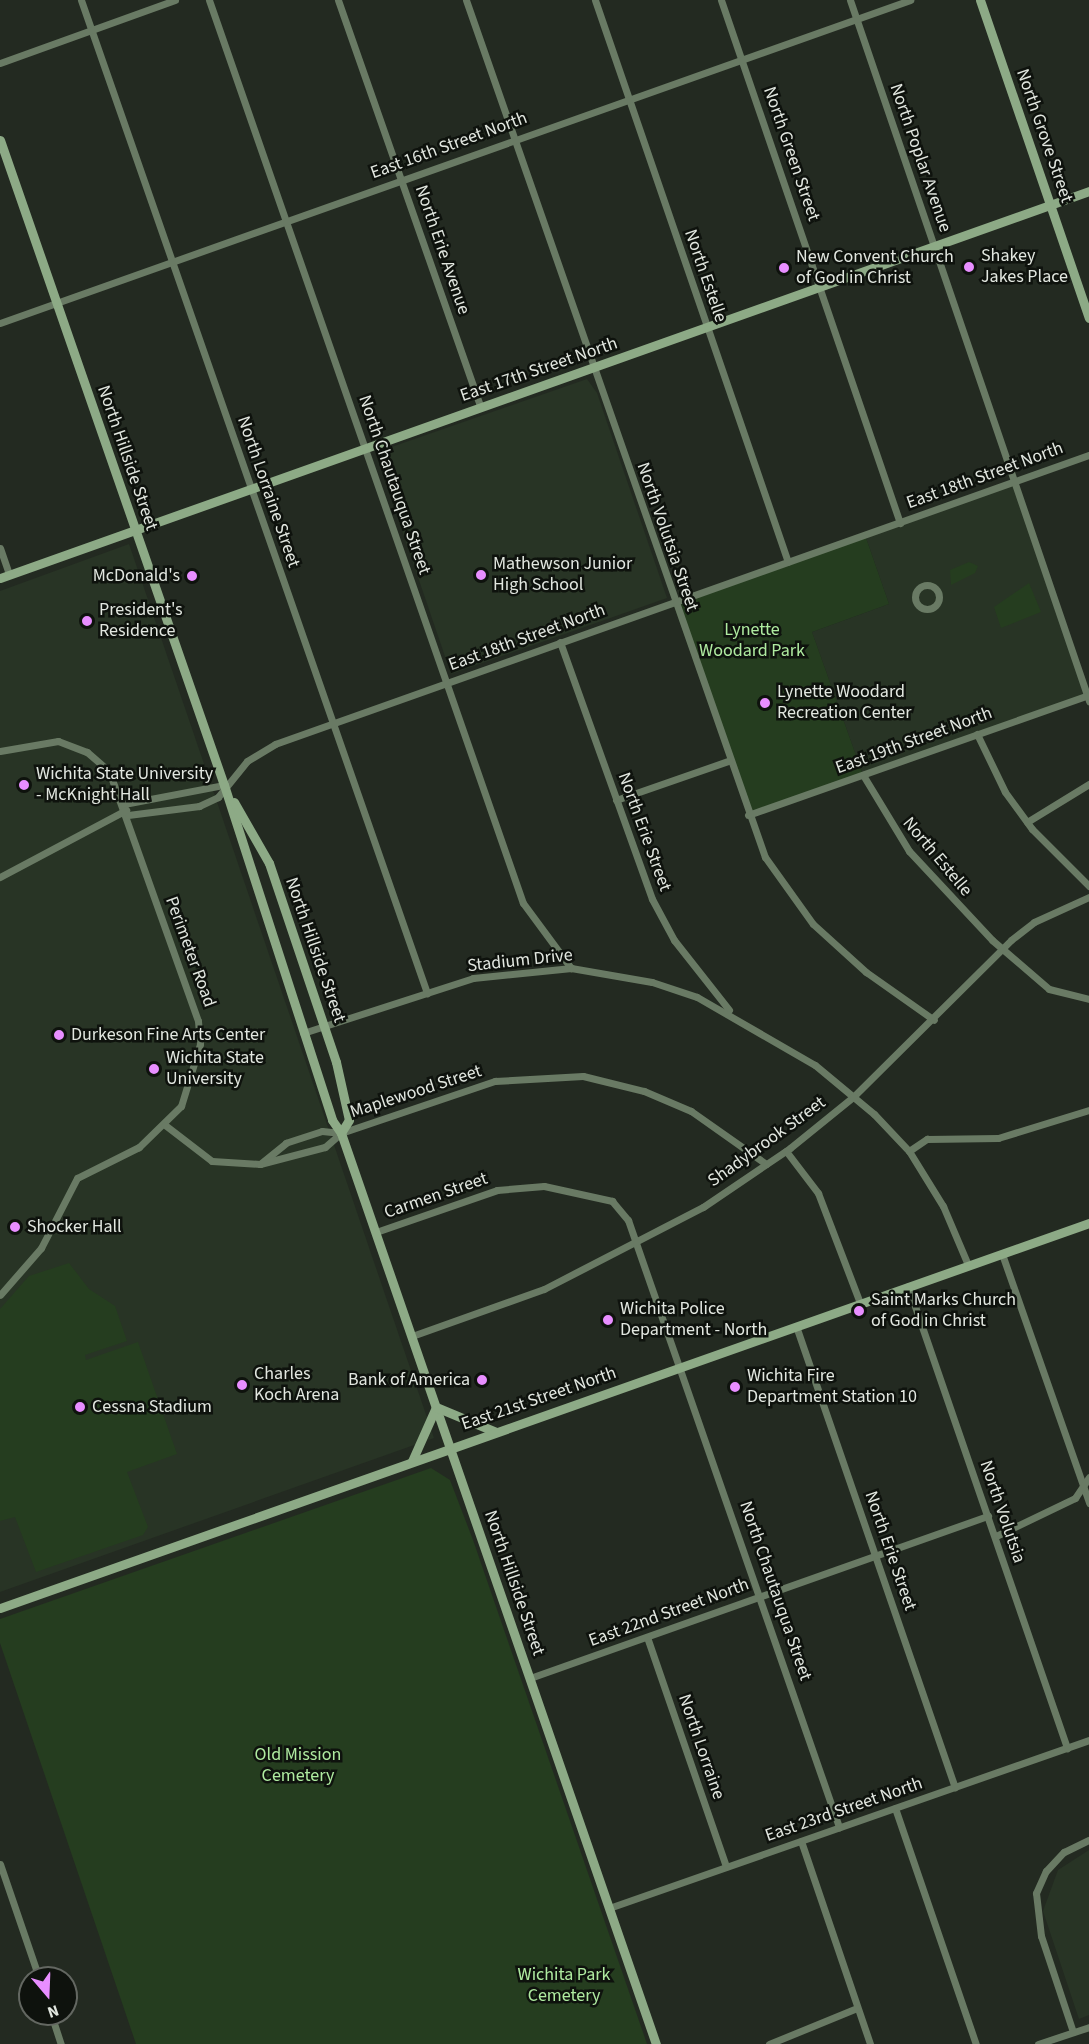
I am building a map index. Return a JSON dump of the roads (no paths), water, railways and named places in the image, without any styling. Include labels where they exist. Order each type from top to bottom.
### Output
[{"type":"main road","name":"North Grove Street","points":[[980,0],[1089,318]]},
{"type":"main road","name":"North Hillside Street","points":[[0,140],[224,785],[332,1120],[341,1132],[656,2044]]},
{"type":"main road","name":"East 17th Street North","points":[[5,576],[936,248],[1089,191]]},
{"type":"main road","name":"North Hillside Street","points":[[224,785],[269,863],[325,1028],[349,1120],[341,1132]]},
{"type":"main road","name":"East 21st Street North","points":[[0,1608],[1089,1223]]},
{"type":"main road","points":[[412,1461],[436,1407],[497,1432]]},
{"type":"street","name":"North Lorraine Street","points":[[81,0],[427,993]]},
{"type":"street","points":[[0,63],[175,0]]},
{"type":"street","name":"North Chautauqua Street","points":[[209,0],[524,903],[571,968]]},
{"type":"street","name":"North Erie Avenue","points":[[338,0],[481,408]]},
{"type":"street","name":"North Volutsia Street","points":[[466,0],[728,761],[748,815],[780,885],[813,924],[866,972],[934,1020]]},
{"type":"street","name":"North Estelle","points":[[595,0],[788,562]]},
{"type":"street","name":"North Green Street","points":[[721,0],[900,523]]},
{"type":"street","name":"North Poplar Avenue","points":[[850,0],[1088,697]]},
{"type":"street","name":"East 16th Street North","points":[[0,323],[513,139],[910,0]]},
{"type":"street","name":"East 18th Street North","points":[[126,810],[199,806],[218,796],[224,785],[247,761],[275,744],[1089,455]]},
{"type":"street","points":[[0,548],[5,576]]},
{"type":"street","name":"North Erie Street","points":[[560,642],[657,910],[702,979],[733,1013]]},
{"type":"street","name":"East 19th Street North","points":[[748,815],[1088,697]]},
{"type":"street","points":[[977,734],[1005,792],[1027,822],[1089,886]]},
{"type":"street","name":"Perimeter Road","points":[[0,751],[58,741],[87,752],[109,771],[126,810],[198,1021],[197,1065],[181,1106],[165,1125],[139,1147],[77,1178],[41,1248],[0,1295]]},
{"type":"street","points":[[616,800],[728,761]]},
{"type":"street","name":"North Estelle","points":[[864,775],[909,851],[1002,949],[1049,989],[1089,999]]},
{"type":"street","points":[[1027,822],[1089,784]]},
{"type":"street","points":[[0,877],[14,867],[63,848],[126,810],[224,785]]},
{"type":"street","name":"Shadybrook Street","points":[[412,1336],[544,1289],[638,1243],[766,1164],[786,1151],[853,1097],[934,1020],[1002,949],[1034,922],[1089,897]]},
{"type":"street","name":"Stadium Drive","points":[[303,1033],[325,1028],[473,978],[571,968],[652,982],[733,1013],[853,1097],[909,1151]]},
{"type":"street","name":"Maplewood Street","points":[[341,1132],[495,1081],[583,1076],[644,1091],[691,1111],[766,1164]]},
{"type":"street","points":[[968,1265],[943,1206],[909,1151],[927,1138],[998,1138],[1089,1110]]},
{"type":"street","points":[[165,1125],[212,1161],[260,1164],[325,1147],[341,1132]]},
{"type":"street","points":[[260,1164],[286,1143],[322,1131],[341,1132]]},
{"type":"street","points":[[786,1151],[818,1193],[860,1303]]},
{"type":"street","name":"Carmen Street","points":[[376,1232],[497,1190],[544,1186],[612,1201],[638,1243],[683,1365]]},
{"type":"street","points":[[1002,1254],[1089,1503]]},
{"type":"street","name":"North Volutsia","points":[[908,1286],[996,1536],[1067,1748]]},
{"type":"street","name":"North Erie Street","points":[[796,1326],[955,1787]]},
{"type":"street","name":"North Chautauqua Street","points":[[683,1365],[839,1827]]},
{"type":"street","points":[[996,1536],[1075,1498],[1089,1477]]},
{"type":"street","name":"East 22nd Street North","points":[[530,1678],[988,1515]]},
{"type":"street","name":"North Lorraine","points":[[647,1637],[726,1867]]},
{"type":"street","name":"East 23rd Street North","points":[[609,1908],[1089,1740]]},
{"type":"street","points":[[895,1808],[976,2044]]},
{"type":"street","points":[[1073,2032],[1041,1936],[1036,1893],[1046,1871],[1064,1852],[1089,1840]]},
{"type":"street","points":[[801,1841],[870,2044]]},
{"type":"street","points":[[0,1864],[35,1966]]},
{"type":"street","points":[[769,2042],[857,2008]]},
{"type":"street","points":[[55,2026],[61,2044]]},
{"type":"street","points":[[1038,2044],[1089,2027]]},
{"type":"place","name":"Shakey Jakes Place","points":[[969,267]]},
{"type":"place","name":"New Convent Church of God in Christ","points":[[784,268]]},
{"type":"place","name":"Mathewson Junior High School","points":[[481,575]]},
{"type":"place","name":"McDonald's","points":[[192,576]]},
{"type":"place","name":"President's Residence","points":[[87,621]]},
{"type":"place","name":"Lynette Woodard Recreation Center","points":[[765,703]]},
{"type":"place","name":"Wichita State University - McKnight Hall","points":[[24,785]]},
{"type":"place","name":"Durkeson Fine Arts Center","points":[[59,1035]]},
{"type":"place","name":"Wichita State University","points":[[154,1069]]},
{"type":"place","name":"Shocker Hall","points":[[15,1227]]},
{"type":"place","name":"Saint Marks Church of God in Christ","points":[[859,1311]]},
{"type":"place","name":"Wichita Police Department - North","points":[[608,1320]]},
{"type":"place","name":"Bank of America","points":[[482,1380]]},
{"type":"place","name":"Charles Koch Arena","points":[[242,1385]]},
{"type":"place","name":"Wichita Fire Department Station 10","points":[[735,1387]]},
{"type":"place","name":"Cessna Stadium","points":[[80,1407]]},
{"type":"park label","name":"Lynette Woodard Park","points":[[752,641]]},
{"type":"park label","name":"Old Mission Cemetery","points":[[298,1766]]},
{"type":"park label","name":"Wichita Park Cemetery","points":[[564,1986]]}]
